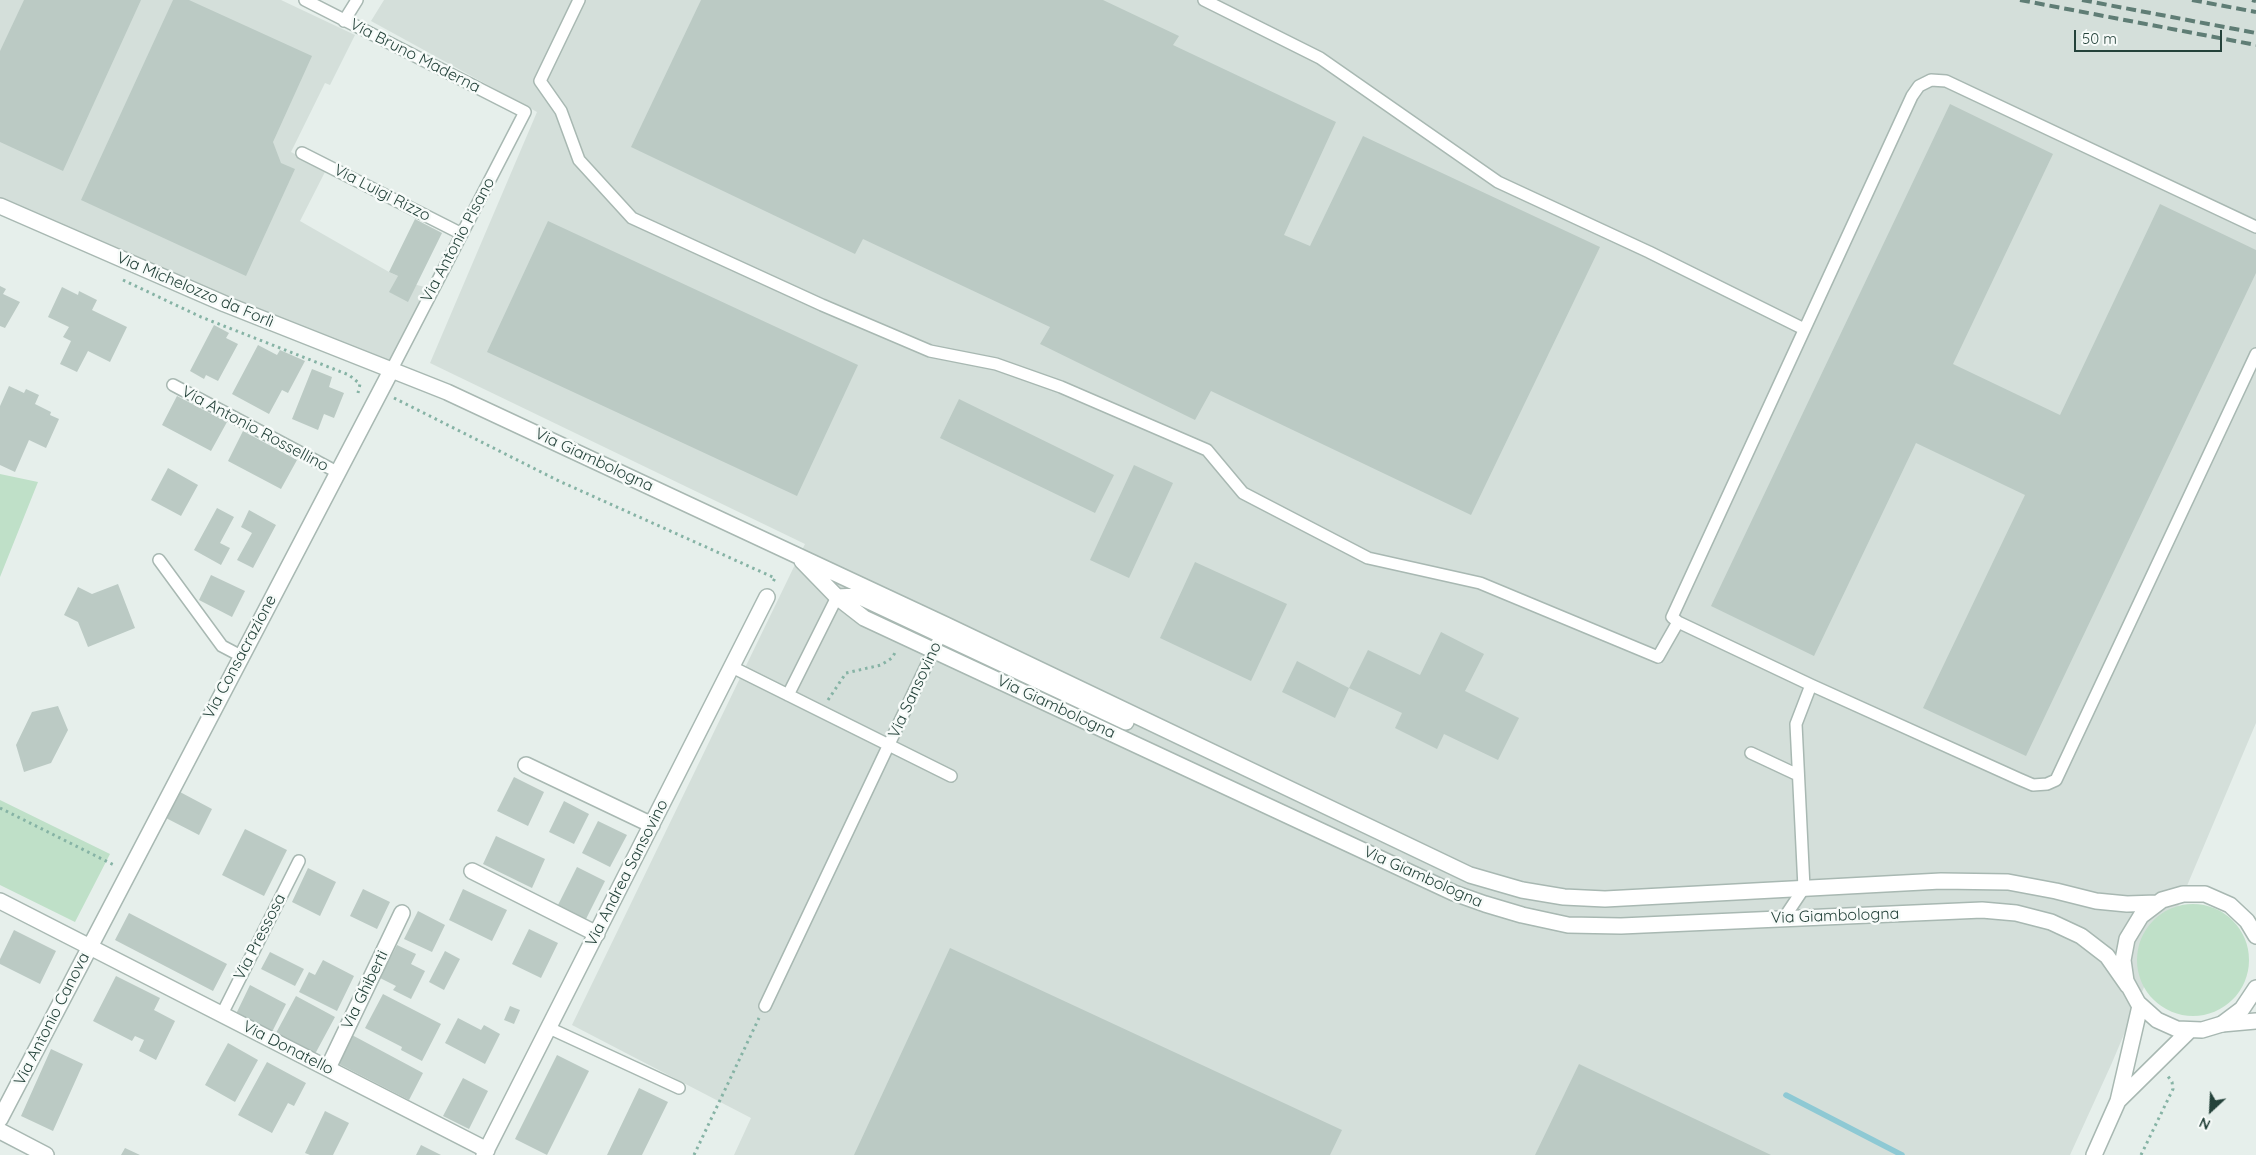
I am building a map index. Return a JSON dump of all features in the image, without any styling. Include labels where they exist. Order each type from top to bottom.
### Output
[{"type":"street","name":"Via Michelozzo da Forlì","points":[[0,206],[225,304],[392,369]]},
{"type":"street","name":"Via Consacrazione","points":[[89,946],[392,369]]},
{"type":"street","name":"Via Giambologna","points":[[392,369],[447,392],[794,554],[1470,875],[1522,890],[1564,897],[1605,899],[1941,881],[2008,882],[2056,891],[2096,902],[2157,903]]},
{"type":"street","name":"Via Giambologna","points":[[794,554],[837,597],[864,618],[1454,893],[1522,916],[1568,925],[1622,926],[1982,910],[2016,913],[2051,922],[2082,936],[2107,956],[2140,1006]]},
{"type":"street","name":"Via Giambologna","points":[[837,597],[858,596],[1221,767],[1271,780]]},
{"type":"street","name":"Via Andrea Sansovino","points":[[486,1152],[767,597]]},
{"type":"street","points":[[526,764],[652,825]]},
{"type":"street","points":[[472,871],[597,934]]},
{"type":"street","points":[[2128,986],[2124,965],[2127,939],[2141,916],[2157,903],[2183,894],[2200,893],[2213,896],[2227,902],[2240,912],[2250,924],[2256,936]]},
{"type":"street","name":"Via Donatello","points":[[0,901],[328,1068],[486,1152]]},
{"type":"street","name":"Via Ghiberti","points":[[328,1068],[402,913]]},
{"type":"street","name":"Via Antonio Canova","points":[[0,1119],[89,946]]},
{"type":"street","points":[[2222,1024],[2242,1009],[2256,988]]},
{"type":"street","points":[[2094,1155],[2118,1101],[2140,1006],[2153,1018],[2164,1024],[2190,1030],[2202,1030],[2222,1024],[2256,1020]]},
{"type":"street","points":[[2118,1101],[2190,1030]]},
{"type":"street","points":[[0,1132],[46,1155]]},
{"type":"lane","name":"Via Bruno Maderna","points":[[304,0],[525,112]]},
{"type":"lane","points":[[344,21],[357,0]]},
{"type":"lane","points":[[579,0],[540,81],[561,112],[579,160],[632,218],[822,305],[930,351],[996,364],[1033,377],[1207,450],[1243,493],[1368,558],[1480,583],[1658,657],[1678,622]]},
{"type":"lane","points":[[1204,0],[1320,58],[1498,182],[1649,252],[1804,329]]},
{"type":"lane","points":[[2256,227],[1946,81],[1931,80],[1919,86],[1912,96],[1672,614],[1674,620],[1811,685],[2033,785],[2047,784],[2056,780],[2256,354]]},
{"type":"lane","name":"Via Antonio Pisano","points":[[392,369],[525,112]]},
{"type":"lane","name":"Via Luigi Rizzo","points":[[302,152],[462,234]]},
{"type":"lane","name":"Via Antonio Rossellino","points":[[173,385],[337,472]]},
{"type":"lane","points":[[159,560],[222,646],[241,656]]},
{"type":"lane","points":[[788,695],[837,597]]},
{"type":"lane","name":"Via Sansovino","points":[[888,745],[941,635]]},
{"type":"lane","name":"Via Sansovino","points":[[732,667],[951,776]]},
{"type":"lane","points":[[1784,918],[1804,888],[1796,724],[1811,685]]},
{"type":"lane","points":[[1090,706],[1092,724]]},
{"type":"lane","points":[[765,1006],[888,745]]},
{"type":"lane","points":[[1751,754],[1798,775]]},
{"type":"lane","name":"Via Pressosa","points":[[222,1014],[299,861]]},
{"type":"lane","points":[[549,1028],[679,1088]]},
{"type":"path","points":[[122,280],[201,317],[349,375],[360,384],[358,399],[380,410],[387,400],[394,397],[558,481],[775,578],[767,597]]},
{"type":"path","points":[[828,700],[846,673],[881,666],[892,658],[898,646]]},
{"type":"path","points":[[0,808],[128,871]]},
{"type":"path","points":[[694,1155],[765,1006]]},
{"type":"path","points":[[2141,1155],[2173,1088],[2172,1082],[2165,1072]]},
{"type":"shaded area","points":[[0,0],[281,0],[355,35],[330,85],[325,83],[291,152],[326,170],[300,221],[389,272],[417,285],[429,288],[390,365],[162,273],[0,198]]},
{"type":"shaded area","points":[[384,0],[2256,0],[2256,723],[2111,1065],[2070,1155],[734,1155],[751,1118],[572,1025],[805,544],[430,363],[537,112],[371,21]]},
{"type":"green space","points":[[0,474],[38,482],[0,577]]},
{"type":"green space","points":[[0,800],[110,854],[75,922],[0,885]]},
{"type":"green space","points":[[2193,904],[2204,905],[2214,909],[2232,921],[2244,939],[2248,949],[2248,971],[2244,981],[2232,999],[2214,1011],[2204,1015],[2193,1016],[2182,1015],[2172,1011],[2154,999],[2142,981],[2138,971],[2137,960],[2138,949],[2142,939],[2154,921],[2172,909],[2182,905]]},
{"type":"building","points":[[24,0],[141,0],[63,171],[0,142],[0,51]]},
{"type":"building","points":[[173,0],[189,0],[312,56],[273,142],[281,163],[295,169],[246,276],[81,200]]},
{"type":"building","points":[[701,0],[1103,0],[1179,36],[1173,45],[1336,122],[1284,235],[1310,246],[1363,136],[1600,247],[1471,515],[1211,391],[1195,420],[1040,344],[1050,327],[863,239],[855,254],[631,147]]},
{"type":"building","points":[[1950,104],[2053,154],[1953,364],[2060,415],[2160,204],[2256,250],[2256,273],[2026,756],[1923,708],[2025,495],[1916,443],[1814,656],[1711,606]]},
{"type":"building","points":[[415,219],[442,233],[408,302],[389,292],[398,276],[389,272]]},
{"type":"building","points":[[548,221],[858,365],[797,496],[487,352]]},
{"type":"building","points":[[0,286],[6,289],[3,294],[20,302],[5,328],[0,326]]},
{"type":"building","points":[[62,287],[78,295],[79,291],[97,300],[92,310],[127,327],[110,362],[88,351],[77,372],[60,364],[71,341],[63,337],[69,327],[48,317]]},
{"type":"building","points":[[214,325],[229,333],[226,338],[238,344],[218,381],[206,375],[204,379],[190,371]]},
{"type":"building","points":[[258,345],[277,355],[280,350],[305,361],[288,393],[282,390],[269,414],[232,394]]},
{"type":"building","points":[[312,369],[332,377],[329,387],[344,393],[334,418],[324,414],[318,430],[292,419]]},
{"type":"building","points":[[9,386],[24,393],[26,389],[39,395],[35,404],[51,412],[50,415],[59,419],[46,448],[29,440],[15,472],[0,465],[0,406]]},
{"type":"building","points":[[177,396],[227,422],[211,451],[162,425]]},
{"type":"building","points":[[959,399],[1114,475],[1095,513],[940,438]]},
{"type":"building","points":[[243,431],[297,460],[281,489],[228,461]]},
{"type":"building","points":[[1134,465],[1173,483],[1129,578],[1090,560]]},
{"type":"building","points":[[168,468],[198,485],[181,516],[151,500]]},
{"type":"building","points":[[217,508],[234,517],[220,543],[230,548],[221,565],[194,550]]},
{"type":"building","points":[[249,510],[276,525],[253,568],[237,560],[252,533],[241,527]]},
{"type":"building","points":[[1195,562],[1287,604],[1251,681],[1160,638]]},
{"type":"building","points":[[211,575],[245,591],[232,617],[199,600]]},
{"type":"building","points":[[118,584],[135,628],[88,647],[78,622],[64,615],[78,587],[92,594]]},
{"type":"building","points":[[1441,632],[1484,654],[1465,691],[1519,718],[1498,760],[1444,734],[1437,749],[1395,728],[1402,713],[1349,688],[1368,650],[1420,675]]},
{"type":"building","points":[[1297,661],[1349,688],[1335,718],[1282,692]]},
{"type":"building","points":[[58,706],[68,730],[51,763],[24,772],[16,745],[32,712]]},
{"type":"building","points":[[514,777],[544,792],[528,826],[497,811]]},
{"type":"building","points":[[180,792],[212,809],[199,835],[166,818]]},
{"type":"building","points":[[564,801],[589,814],[574,844],[549,832]]},
{"type":"building","points":[[598,821],[627,835],[610,867],[582,853]]},
{"type":"building","points":[[245,829],[287,850],[264,896],[222,875]]},
{"type":"building","points":[[496,836],[545,859],[532,888],[483,864]]},
{"type":"building","points":[[577,867],[605,881],[586,919],[558,905]]},
{"type":"building","points":[[308,868],[336,882],[320,916],[292,902]]},
{"type":"building","points":[[363,889],[390,902],[377,929],[350,916]]},
{"type":"building","points":[[463,889],[507,910],[492,941],[449,920]]},
{"type":"building","points":[[418,911],[445,925],[432,952],[404,939]]},
{"type":"building","points":[[129,913],[227,964],[213,991],[115,940]]},
{"type":"building","points":[[529,929],[558,943],[541,978],[512,964]]},
{"type":"building","points":[[14,930],[56,951],[40,984],[0,964],[0,959]]},
{"type":"building","points":[[397,945],[416,954],[411,964],[425,971],[411,999],[393,990],[396,986],[380,978]]},
{"type":"building","points":[[950,948],[1342,1130],[1330,1155],[854,1155]]},
{"type":"building","points":[[445,951],[460,959],[444,990],[429,982]]},
{"type":"building","points":[[270,952],[304,969],[295,986],[261,969]]},
{"type":"building","points":[[323,960],[354,976],[337,1011],[299,992],[309,972],[315,975]]},
{"type":"building","points":[[116,976],[160,998],[154,1010],[175,1021],[156,1060],[139,1051],[144,1040],[135,1036],[132,1041],[93,1021]]},
{"type":"building","points":[[250,985],[286,1004],[272,1032],[236,1014]]},
{"type":"building","points":[[383,994],[441,1024],[422,1061],[401,1050],[402,1047],[365,1028]]},
{"type":"building","points":[[296,996],[335,1017],[315,1054],[276,1033]]},
{"type":"building","points":[[510,1006],[520,1010],[514,1024],[504,1020]]},
{"type":"building","points":[[458,1018],[481,1030],[484,1025],[500,1034],[485,1064],[445,1043]]},
{"type":"building","points":[[352,1035],[423,1073],[409,1100],[337,1063]]},
{"type":"building","points":[[228,1043],[258,1060],[235,1102],[205,1085]]},
{"type":"building","points":[[51,1049],[83,1064],[53,1131],[21,1116]]},
{"type":"building","points":[[557,1055],[589,1071],[547,1155],[515,1139]]},
{"type":"building","points":[[267,1062],[306,1083],[294,1106],[288,1103],[272,1133],[238,1115]]},
{"type":"building","points":[[1579,1064],[1771,1155],[1535,1155]]},
{"type":"building","points":[[463,1078],[488,1091],[469,1129],[443,1116]]},
{"type":"building","points":[[639,1088],[668,1102],[642,1155],[607,1155]]},
{"type":"building","points":[[325,1111],[349,1123],[333,1155],[310,1155],[305,1153]]},
{"type":"building","points":[[421,1145],[441,1155],[416,1155]]},
{"type":"building","points":[[125,1148],[140,1155],[121,1155]]},
{"type":"waterway","points":[[1786,1095],[1902,1155]]},
{"type":"railway","points":[[2020,0],[2256,45]]},
{"type":"railway","points":[[2082,0],[2256,33]]},
{"type":"railway","points":[[2192,0],[2256,12]]},
{"type":"railway","points":[[2252,0],[2256,1]]}]
